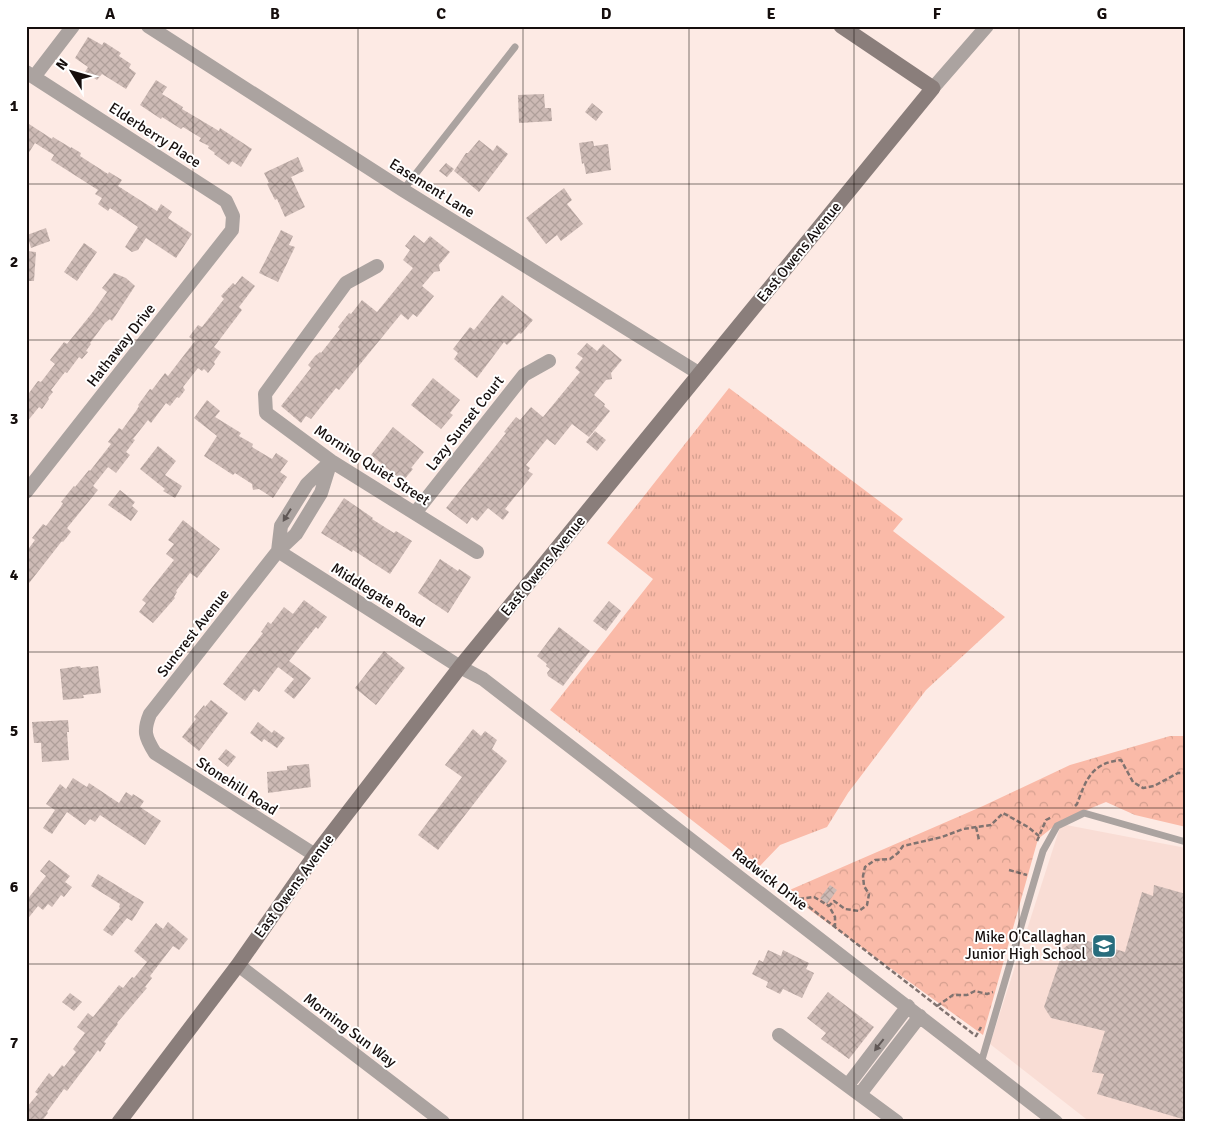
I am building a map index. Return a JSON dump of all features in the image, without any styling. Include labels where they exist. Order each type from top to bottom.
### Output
[{"type":"street","points":[[30,74],[73,26]]},
{"type":"street","name":"Easement Lane","points":[[148,26],[403,190],[700,374]]},
{"type":"street","points":[[841,26],[933,88]]},
{"type":"street","name":"East Owens Avenue","points":[[119,1122],[238,965],[314,855],[460,667],[933,88],[987,26]]},
{"type":"street","name":"Elderberry Place","points":[[30,74],[226,201],[233,216]]},
{"type":"street","name":"Hathaway Drive","points":[[26,492],[232,230],[233,216]]},
{"type":"street","name":"Morning Quiet Street","points":[[377,266],[346,283],[265,394],[266,413],[332,461],[477,552]]},
{"type":"street","name":"Lazy Sunset Court","points":[[415,513],[524,375],[549,361]]},
{"type":"street","points":[[278,551],[281,526],[307,484],[332,461]]},
{"type":"street","name":"Suncrest Avenue","points":[[146,740],[146,725],[150,714],[278,551],[296,534],[321,493],[332,461]]},
{"type":"street","name":"Middlegate Road","points":[[278,551],[460,667]]},
{"type":"street","name":"Radwick Drive","points":[[460,667],[483,679],[1056,1122]]},
{"type":"street","name":"Stonehill Road","points":[[146,740],[155,753],[314,855]]},
{"type":"street","name":"Morning Sun Way","points":[[238,965],[443,1122]]},
{"type":"street","points":[[848,1085],[908,1006]]},
{"type":"street","points":[[860,1094],[920,1016]]},
{"type":"street","points":[[779,1035],[897,1122]]},
{"type":"lane","points":[[403,190],[515,47]]},
{"type":"lane","points":[[300,495],[314,504]]},
{"type":"lane","points":[[981,1064],[1043,851],[1057,826],[1084,813],[1186,842]]},
{"type":"path","points":[[1071,808],[1077,804],[1087,778],[1091,773],[1113,761],[1121,760],[1133,782],[1143,788],[1154,786],[1178,773],[1186,773]]},
{"type":"path","points":[[829,906],[834,902],[845,909],[859,911],[867,905],[869,894],[864,886],[863,876],[865,867],[875,860],[890,858],[898,853],[903,846],[942,837],[963,829],[991,825],[1003,813],[1028,827],[1039,836]]},
{"type":"path","points":[[1036,843],[1046,820],[1058,814]]},
{"type":"path","points":[[976,827],[979,840]]},
{"type":"path","points":[[1024,884],[1030,867]]},
{"type":"path","points":[[1009,870],[1027,875]]},
{"type":"path","points":[[790,893],[976,1036],[985,1019]]},
{"type":"path","points":[[799,900],[814,897],[829,906],[835,917],[835,928]]},
{"type":"path","points":[[937,1006],[953,994],[967,995],[975,992],[987,994],[993,992],[992,1001]]},
{"type":"shaded area","name":"Mike O'Callaghan Junior High School","points":[[1061,824],[1186,848],[1186,1122],[1090,1122],[990,1044]]},
{"type":"green space","points":[[729,388],[903,519],[893,531],[1005,617],[926,690],[848,793],[827,827],[780,845],[756,870],[550,710],[653,579],[607,543]]},
{"type":"green space","points":[[1170,736],[1186,736],[1186,827],[1135,815],[1106,802],[1062,820],[1038,839],[983,1035],[785,892],[983,806],[1070,765]]},
{"type":"building","points":[[88,37],[102,45],[104,42],[121,53],[119,56],[131,64],[129,68],[136,73],[126,89],[102,74],[97,80],[85,72],[88,67],[75,58]]},
{"type":"building","points":[[156,80],[167,87],[162,94],[183,107],[182,109],[219,131],[220,128],[252,149],[241,167],[232,161],[229,165],[214,154],[208,148],[209,146],[199,141],[201,138],[183,127],[181,129],[162,117],[161,119],[140,105]]},
{"type":"building","points":[[544,94],[545,108],[551,108],[552,121],[519,123],[518,95]]},
{"type":"building","points":[[592,103],[603,112],[596,121],[585,112]]},
{"type":"building","points":[[26,122],[52,139],[53,137],[81,153],[80,156],[108,174],[109,172],[122,180],[118,186],[157,211],[161,204],[172,212],[168,218],[192,234],[176,258],[146,238],[138,250],[132,252],[125,247],[138,227],[110,208],[108,211],[98,204],[102,198],[95,194],[98,190],[51,160],[54,155],[35,143],[26,157]]},
{"type":"building","points":[[479,140],[493,151],[497,145],[508,154],[479,192],[454,171],[466,153]]},
{"type":"building","points":[[593,141],[594,146],[608,144],[611,170],[586,174],[584,163],[582,164],[579,143]]},
{"type":"building","points":[[298,157],[304,171],[291,177],[305,207],[285,217],[277,199],[275,200],[267,184],[269,183],[264,173]]},
{"type":"building","points":[[446,163],[454,169],[447,177],[439,171]]},
{"type":"building","points":[[564,188],[572,200],[567,204],[583,224],[561,241],[557,235],[546,244],[526,218]]},
{"type":"building","points":[[46,228],[50,241],[31,248],[27,235]]},
{"type":"building","points":[[281,230],[293,236],[289,245],[295,247],[278,282],[259,273]]},
{"type":"building","points":[[414,235],[424,243],[430,236],[450,252],[439,265],[440,271],[434,272],[422,286],[434,296],[417,317],[413,314],[408,320],[401,314],[339,390],[336,388],[311,419],[306,416],[301,423],[281,406],[311,368],[308,365],[315,356],[321,353],[340,329],[338,327],[349,313],[351,314],[362,300],[377,312],[413,268],[403,260],[410,250],[405,246]]},
{"type":"building","points":[[84,243],[97,252],[77,281],[64,272]]},
{"type":"building","points":[[26,251],[36,252],[34,281],[26,281]]},
{"type":"building","points":[[114,273],[126,278],[135,286],[112,321],[110,319],[105,323],[90,343],[86,351],[88,352],[82,359],[79,357],[67,373],[65,372],[51,390],[53,392],[42,409],[39,407],[26,423],[26,397],[38,381],[41,382],[55,364],[50,360],[64,342],[67,344],[107,292],[102,288]]},
{"type":"building","points":[[242,276],[255,286],[239,307],[242,310],[214,347],[221,352],[214,362],[215,364],[208,373],[204,369],[202,371],[198,368],[183,387],[185,390],[179,398],[177,397],[170,406],[166,403],[151,423],[148,420],[133,439],[135,440],[126,452],[130,455],[116,473],[108,467],[93,486],[98,490],[67,528],[71,532],[26,587],[26,552],[35,540],[32,538],[43,524],[46,526],[60,508],[63,503],[61,502],[90,471],[111,444],[108,442],[119,428],[122,430],[150,389],[152,390],[165,373],[168,376],[195,341],[189,337],[198,325],[202,327],[224,299],[221,296],[233,283],[235,285]]},
{"type":"building","points":[[502,295],[533,320],[521,334],[519,333],[507,345],[504,342],[477,378],[454,359],[458,353],[453,349],[470,327],[474,330]]},
{"type":"building","points":[[587,343],[597,351],[603,344],[622,360],[611,373],[612,379],[606,380],[594,395],[610,411],[589,437],[572,424],[555,445],[547,439],[526,465],[530,468],[528,471],[533,474],[505,509],[509,512],[503,520],[488,508],[477,521],[472,517],[467,524],[446,508],[506,433],[504,432],[516,417],[520,420],[531,407],[543,417],[580,372],[575,368],[583,358],[577,354]]},
{"type":"building","points":[[433,378],[460,400],[450,413],[453,415],[441,429],[411,405]]},
{"type":"building","points":[[207,400],[220,411],[215,417],[241,433],[239,436],[253,444],[252,447],[272,459],[276,453],[288,461],[280,472],[287,477],[273,498],[259,489],[253,490],[252,484],[235,473],[233,475],[204,456],[217,436],[194,418]]},
{"type":"building","points":[[393,427],[424,452],[403,481],[371,455]]},
{"type":"building","points":[[595,431],[606,440],[597,451],[586,442]]},
{"type":"building","points":[[158,446],[176,461],[165,475],[182,486],[175,498],[163,491],[165,489],[140,469]]},
{"type":"building","points":[[120,490],[135,502],[132,506],[138,511],[131,521],[108,505]]},
{"type":"building","points":[[344,498],[394,533],[396,531],[412,541],[390,574],[353,550],[352,552],[321,533]]},
{"type":"building","points":[[183,520],[220,549],[197,578],[190,573],[176,591],[175,598],[153,623],[139,612],[146,603],[142,600],[174,560],[166,554],[174,544],[168,540]]},
{"type":"building","points":[[440,559],[471,577],[448,613],[418,593]]},
{"type":"building","points":[[304,600],[327,617],[318,629],[316,627],[289,661],[311,678],[294,699],[284,691],[294,679],[278,667],[259,692],[254,689],[245,701],[223,684],[263,633],[261,632],[268,622],[271,624],[284,607],[293,614]]},
{"type":"building","points":[[609,601],[621,611],[606,631],[593,621]]},
{"type":"building","points":[[559,627],[590,651],[563,686],[548,676],[547,673],[550,669],[537,656]]},
{"type":"building","points":[[384,651],[405,668],[376,705],[355,688]]},
{"type":"building","points":[[80,666],[81,668],[98,666],[101,693],[83,695],[84,698],[63,700],[60,669]]},
{"type":"building","points":[[211,700],[228,713],[199,751],[182,737],[196,719],[194,717]]},
{"type":"building","points":[[68,720],[69,760],[42,762],[41,743],[34,743],[32,722]]},
{"type":"building","points":[[258,722],[272,733],[274,730],[285,738],[277,748],[264,739],[262,742],[250,733]]},
{"type":"building","points":[[473,729],[481,736],[485,731],[497,740],[492,749],[507,761],[438,850],[418,835],[462,777],[445,765]]},
{"type":"building","points":[[226,749],[236,757],[228,767],[218,759]]},
{"type":"building","points":[[309,764],[311,787],[268,793],[267,772],[287,770],[287,766]]},
{"type":"building","points":[[73,778],[87,787],[89,783],[119,803],[126,792],[144,801],[140,807],[161,821],[145,845],[100,815],[95,822],[90,819],[85,825],[67,812],[52,834],[43,828],[55,810],[46,804],[60,784],[66,789]]},
{"type":"building","points":[[49,860],[70,876],[65,882],[72,887],[64,897],[61,895],[52,907],[48,904],[43,910],[38,906],[26,921],[26,901],[46,876],[40,871]]},
{"type":"building","points":[[98,874],[144,902],[132,921],[127,918],[112,936],[103,930],[120,908],[120,904],[91,886]]},
{"type":"building","points":[[830,885],[837,890],[827,904],[820,898]]},
{"type":"building","points":[[1154,885],[1186,894],[1186,1120],[1097,1094],[1104,1074],[1092,1072],[1105,1031],[1051,1018],[1044,1007],[1064,948],[1074,941],[1084,940],[1125,952],[1142,892],[1153,896]]},
{"type":"building","points":[[168,922],[188,939],[179,950],[173,946],[150,976],[152,978],[145,987],[147,988],[117,1023],[104,1042],[106,1043],[100,1052],[98,1050],[67,1091],[64,1089],[41,1122],[26,1122],[26,1108],[38,1094],[35,1092],[49,1073],[53,1077],[62,1065],[64,1067],[76,1052],[73,1049],[85,1033],[77,1027],[88,1013],[93,1017],[119,985],[123,988],[132,977],[134,978],[147,962],[134,951],[156,923],[163,929]]},
{"type":"building","points":[[768,950],[781,956],[783,950],[809,963],[806,969],[814,973],[802,998],[783,989],[780,994],[766,987],[768,982],[752,974],[759,960],[763,962]]},
{"type":"building","points":[[828,992],[874,1027],[849,1059],[821,1039],[826,1033],[807,1018]]},
{"type":"building","points":[[70,993],[82,1002],[74,1011],[62,1002]]},
{"type":"place","name":"Mike O'Callaghan Junior High School","points":[[1104,946]]}]
